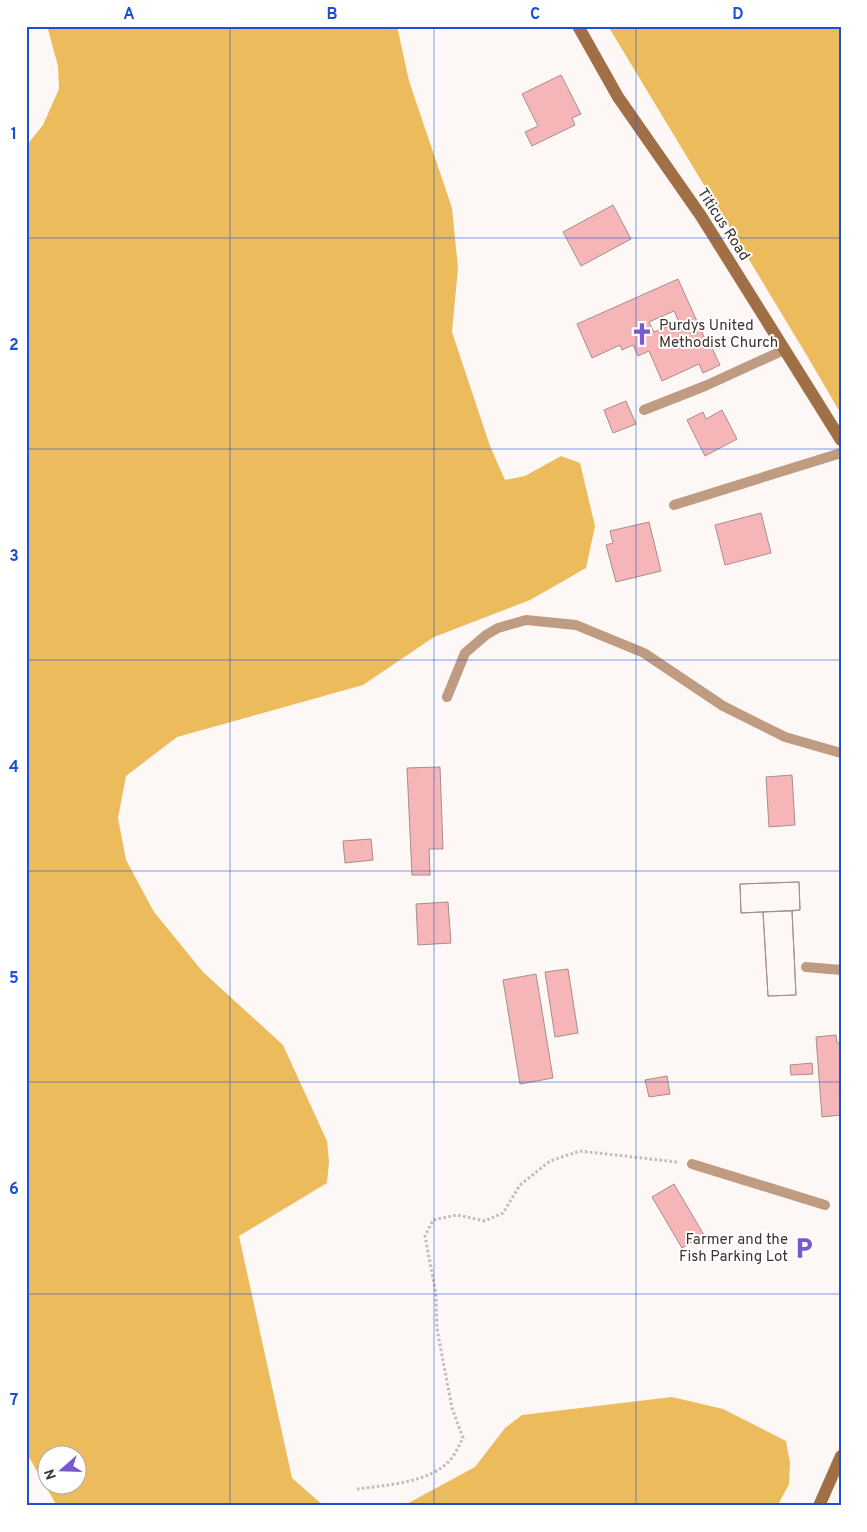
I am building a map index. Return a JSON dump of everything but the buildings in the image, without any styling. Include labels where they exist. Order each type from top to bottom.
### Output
[{"type":"main road","name":"Titicus Road","points":[[578,26],[618,97],[702,216],[841,440]]},
{"type":"main road","points":[[819,1506],[841,1456]]},
{"type":"lane","points":[[644,410],[705,386],[784,350]]},
{"type":"lane","points":[[674,505],[841,453]]},
{"type":"lane","points":[[448,696],[464,652],[498,628],[526,620],[576,625],[644,653],[723,706],[785,737],[841,754]]},
{"type":"lane","points":[[806,967],[841,970]]},
{"type":"lane","points":[[692,1164],[825,1205]]},
{"type":"path","points":[[357,1489],[400,1483],[433,1474],[451,1459],[463,1438],[452,1408],[436,1329],[436,1294],[425,1236],[433,1220],[457,1215],[485,1221],[504,1213],[520,1185],[550,1160],[580,1151],[692,1164]]},
{"type":"shaded area","points":[[47,26],[397,26],[409,81],[452,208],[458,268],[452,332],[490,446],[505,480],[525,476],[561,456],[580,463],[595,526],[586,568],[530,600],[434,637],[363,685],[177,737],[126,776],[118,818],[126,860],[154,912],[203,972],[283,1045],[327,1141],[329,1162],[327,1183],[239,1236],[292,1478],[324,1506],[57,1506],[50,1494],[88,1494],[88,1444],[38,1444],[38,1473],[26,1452],[26,146],[43,125],[59,89],[58,66]]},
{"type":"shaded area","points":[[608,26],[841,26],[841,414],[809,359]]},
{"type":"shaded area","points":[[672,1397],[723,1409],[786,1441],[790,1463],[789,1484],[779,1503],[766,1506],[403,1506],[475,1467],[505,1428],[522,1415]]},
{"type":"place","name":"Purdys United Methodist Church","points":[[642,334]]},
{"type":"place","name":"Farmer and the Fish Parking Lot","points":[[804,1248]]}]
